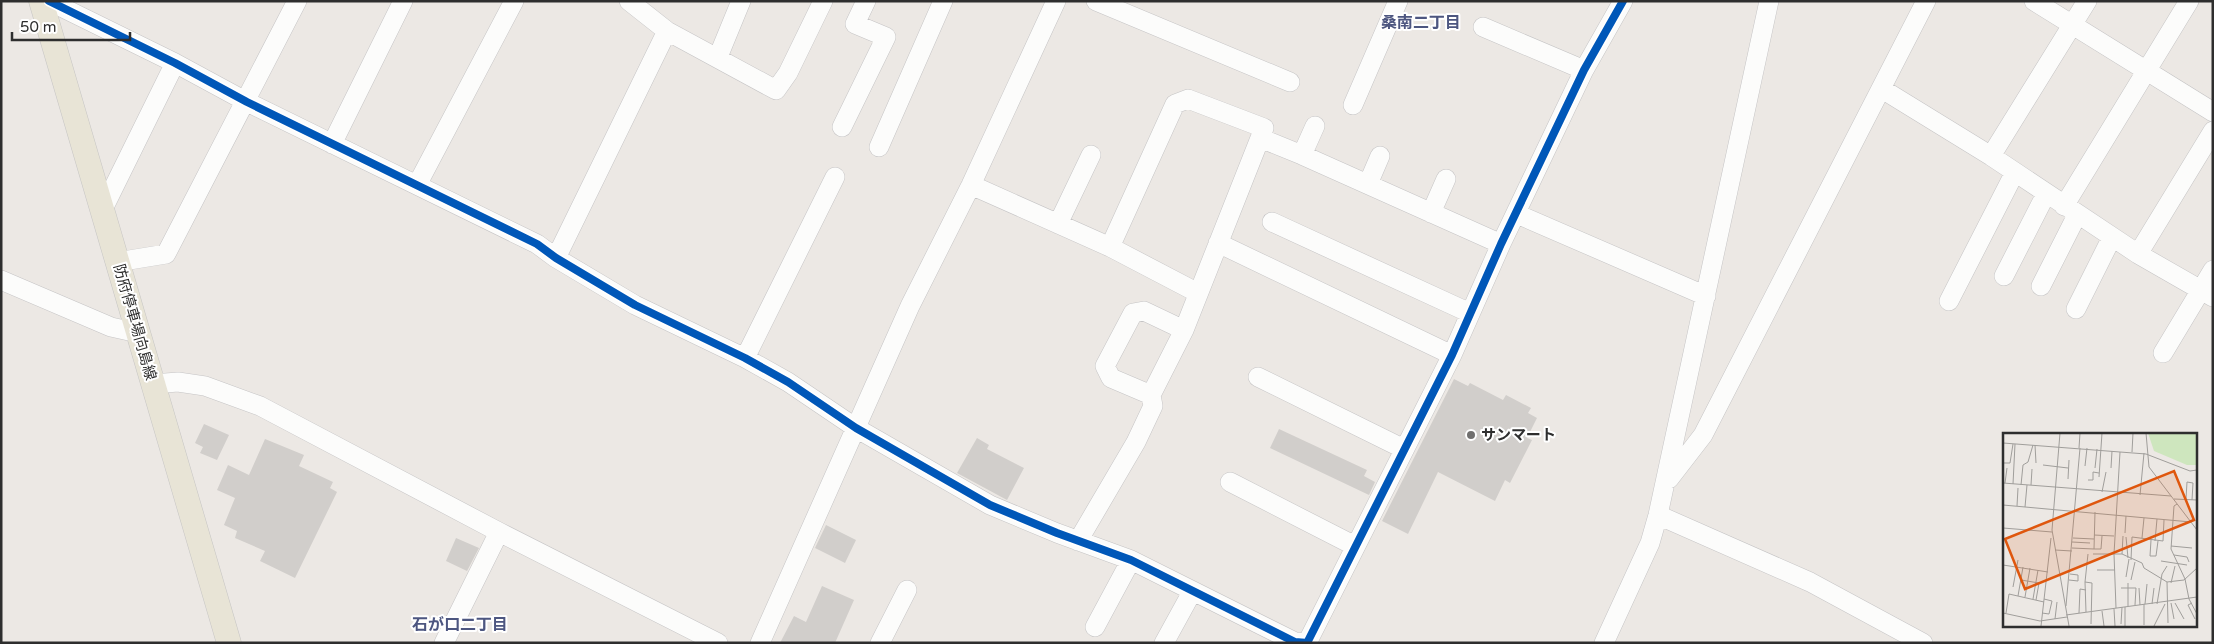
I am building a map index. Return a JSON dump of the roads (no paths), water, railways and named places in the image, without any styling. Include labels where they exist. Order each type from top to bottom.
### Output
[{"type":"main road","name":"防府停車場向島線","points":[[41,1],[229,643]]},
{"type":"street","points":[[49,1],[175,63],[246,102],[536,244],[635,306],[745,358],[788,382],[856,428],[990,505],[1078,541],[1131,560],[1295,642],[1308,643],[1452,355],[1501,244],[1584,70],[1623,1]]},
{"type":"street","points":[[117,262],[166,254],[297,1]]},
{"type":"street","points":[[332,144],[403,1]]},
{"type":"street","points":[[417,185],[514,1]]},
{"type":"street","points":[[628,1],[667,31],[776,90],[788,73],[823,1]]},
{"type":"street","points":[[718,57],[741,1]]},
{"type":"street","points":[[842,127],[886,37],[855,24],[866,1]]},
{"type":"street","points":[[878,147],[943,1]]},
{"type":"street","points":[[760,643],[910,306],[971,185],[1056,1]]},
{"type":"street","points":[[1096,1],[1290,82]]},
{"type":"street","points":[[1353,105],[1398,1]]},
{"type":"street","points":[[1604,643],[1650,543],[1658,515],[1769,1]]},
{"type":"street","points":[[1665,484],[1703,435],[1926,1]]},
{"type":"street","points":[[2034,1],[2213,112]]},
{"type":"street","points":[[1991,156],[2087,1]]},
{"type":"street","points":[[2041,286],[2070,210],[2146,70],[2189,1]]},
{"type":"street","points":[[1483,27],[1584,70]]},
{"type":"street","points":[[556,258],[667,31]]},
{"type":"street","points":[[102,211],[175,63]]},
{"type":"street","points":[[1882,89],[1991,156],[2138,254],[2206,294]]},
{"type":"street","points":[[1078,541],[1136,442],[1153,406],[1151,394],[1184,330],[1264,128],[1188,99],[1175,104],[1110,247]]},
{"type":"street","points":[[1302,154],[1315,126]]},
{"type":"street","points":[[2138,254],[2213,132]]},
{"type":"street","points":[[1260,138],[1302,154],[1501,244]]},
{"type":"street","points":[[1058,224],[1091,154]]},
{"type":"street","points":[[1368,184],[1380,156]]},
{"type":"street","points":[[1949,301],[2014,172]]},
{"type":"street","points":[[745,358],[835,177]]},
{"type":"street","points":[[1431,213],[1446,179]]},
{"type":"street","points":[[971,185],[1110,247],[1198,293]]},
{"type":"street","points":[[2004,276],[2046,194]]},
{"type":"street","points":[[1516,214],[1706,296]]},
{"type":"street","points":[[1272,222],[1470,313]]},
{"type":"street","points":[[2076,308],[2112,237]]},
{"type":"street","points":[[1218,244],[1452,355]]},
{"type":"street","points":[[2163,353],[2206,294],[2213,270]]},
{"type":"street","points":[[1,280],[111,326],[138,333]]},
{"type":"street","points":[[1151,394],[1111,378],[1105,366],[1133,313],[1144,311],[1184,330]]},
{"type":"street","points":[[1258,377],[1404,448]]},
{"type":"street","points":[[153,384],[178,382],[205,386],[260,406],[499,532],[718,643]]},
{"type":"street","points":[[1230,482],[1355,546]]},
{"type":"street","points":[[1658,515],[1810,582],[1923,643]]},
{"type":"street","points":[[444,643],[499,532]]},
{"type":"street","points":[[1095,628],[1131,560]]},
{"type":"street","points":[[880,643],[907,590]]},
{"type":"street","points":[[1164,643],[1192,592]]},
{"type":"place","name":"サンマート","points":[[1471,435]]},
{"type":"district","name":"桑南二丁目","points":[[1421,22]]},
{"type":"district","name":"石が口二丁目","points":[[460,624]]}]
